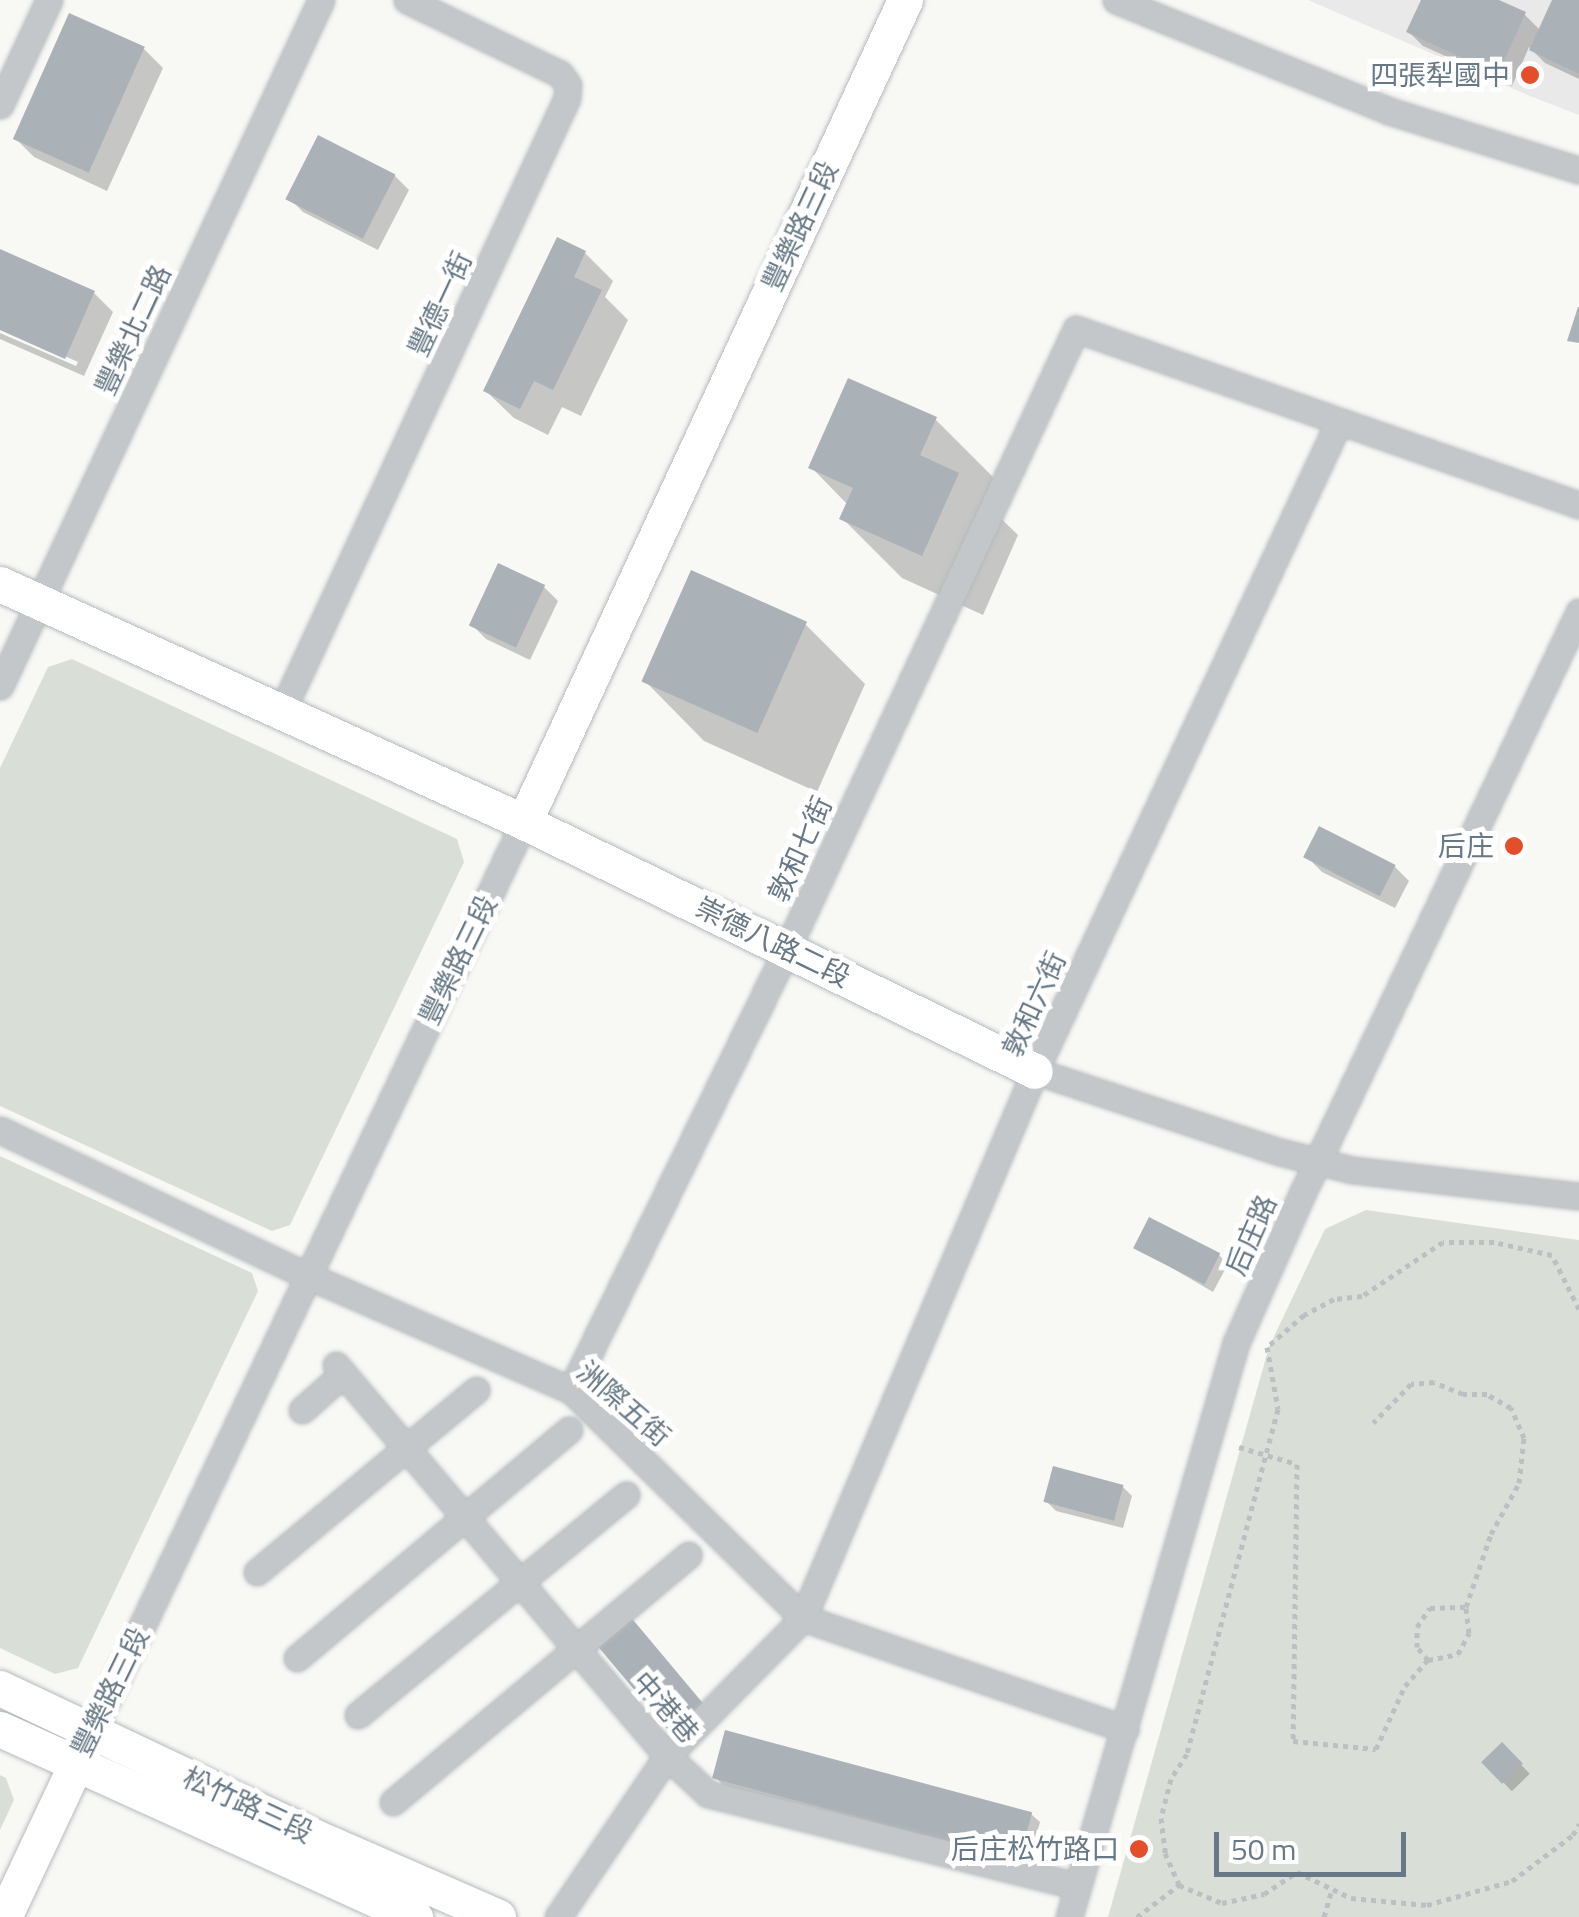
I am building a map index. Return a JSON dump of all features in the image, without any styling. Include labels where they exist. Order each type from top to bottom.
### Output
[{"type":"street","points":[[0,105],[49,0]]},
{"type":"street","name":"豐樂北二路","points":[[0,686],[321,0]]},
{"type":"street","name":"豐德一街","points":[[282,713],[567,98],[568,85],[560,74],[407,0]]},
{"type":"street","name":"豐樂路三段","points":[[4,1917],[524,822],[905,0]]},
{"type":"street","points":[[1116,0],[1389,111],[1579,170]]},
{"type":"street","name":"敦和七街","points":[[571,1390],[787,949],[1076,329],[1338,424]]},
{"type":"street","points":[[1338,424],[1579,505]]},
{"type":"street","name":"敦和六街","points":[[804,1618],[1035,1071],[1338,424]]},
{"type":"street","name":"崇德八路二段","points":[[0,584],[524,822],[1035,1071],[1318,1161],[1391,1176],[1579,1196]]},
{"type":"street","name":"后庄路","points":[[1069,1917],[1236,1343],[1318,1161],[1579,612]]},
{"type":"street","name":"洲際五街","points":[[0,1130],[306,1275],[571,1390],[804,1618],[1124,1728]]},
{"type":"street","name":"中港巷","points":[[302,1410],[339,1370],[667,1756],[708,1794],[1078,1886]]},
{"type":"street","points":[[257,1572],[476,1390]]},
{"type":"street","points":[[298,1658],[569,1430]]},
{"type":"street","points":[[358,1715],[626,1496]]},
{"type":"street","points":[[393,1802],[688,1555]]},
{"type":"street","points":[[558,1917],[667,1756],[804,1618]]},
{"type":"street","name":"松竹路三段","points":[[0,1688],[297,1829],[498,1917]]},
{"type":"street","name":"松竹路三段","points":[[0,1728],[415,1917]]},
{"type":"path","points":[[1579,1309],[1552,1255],[1494,1242],[1443,1242],[1362,1296],[1334,1299],[1304,1315],[1266,1347],[1278,1409],[1187,1754],[1172,1779],[1162,1818],[1165,1854],[1179,1884],[1222,1903],[1264,1894],[1298,1872],[1351,1898],[1427,1905],[1512,1881],[1573,1835],[1579,1824]]},
{"type":"path","points":[[1239,1447],[1298,1464],[1292,1741],[1376,1748],[1405,1686],[1428,1660],[1458,1654],[1469,1633],[1466,1607],[1491,1534],[1519,1483],[1524,1438],[1511,1408],[1486,1394],[1463,1394],[1434,1382],[1411,1384],[1373,1423]]},
{"type":"path","points":[[1428,1660],[1417,1647],[1417,1627],[1430,1608],[1466,1607]]},
{"type":"path","points":[[1137,1917],[1179,1884]]},
{"type":"path","points":[[1324,1917],[1332,1889]]},
{"type":"shaded area","name":"四張犁國中","points":[[1308,0],[1579,0],[1579,115],[1530,96]]},
{"type":"shaded area","points":[[72,659],[457,839],[464,862],[290,1225],[272,1231],[0,1106],[0,768],[48,667]]},
{"type":"shaded area","points":[[0,1156],[252,1273],[258,1291],[78,1668],[55,1674],[0,1648]]},
{"type":"shaded area","points":[[1366,1210],[1579,1240],[1579,1917],[1108,1917],[1269,1347],[1325,1229]]},
{"type":"shaded area","points":[[0,1775],[6,1778],[14,1800],[0,1830]]},
{"type":"building","points":[[1421,0],[1499,0],[1526,12],[1498,74],[1406,32]]},
{"type":"building","points":[[1552,0],[1579,0],[1579,74],[1529,50]]},
{"type":"building","points":[[69,13],[145,47],[89,173],[13,139]]},
{"type":"building","points":[[318,135],[396,174],[363,239],[285,199]]},
{"type":"building","points":[[557,237],[586,251],[574,277],[602,290],[553,390],[534,381],[520,409],[483,391]]},
{"type":"building","points":[[0,249],[95,291],[65,359],[0,330]]},
{"type":"building","points":[[1579,307],[1579,343],[1567,341]]},
{"type":"building","points":[[848,378],[937,417],[920,455],[959,473],[922,556],[839,519],[853,488],[808,468]]},
{"type":"building","points":[[498,563],[545,585],[516,648],[469,626]]},
{"type":"building","points":[[691,570],[807,622],[757,733],[641,681]]},
{"type":"building","points":[[1319,826],[1396,865],[1380,896],[1303,857]]},
{"type":"building","points":[[1149,1217],[1220,1253],[1204,1285],[1133,1248]]},
{"type":"building","points":[[1053,1466],[1124,1485],[1114,1521],[1043,1502]]},
{"type":"building","points":[[629,1615],[704,1705],[671,1733],[595,1643]]},
{"type":"building","points":[[725,1730],[1032,1812],[1019,1861],[712,1778]]},
{"type":"building","points":[[1502,1742],[1523,1764],[1502,1784],[1481,1762]]},
{"type":"place","name":"四張犁國中","points":[[1530,75]]},
{"type":"place","name":"后庄","points":[[1514,846]]},
{"type":"place","name":"后庄松竹路口","points":[[1139,1849]]}]
